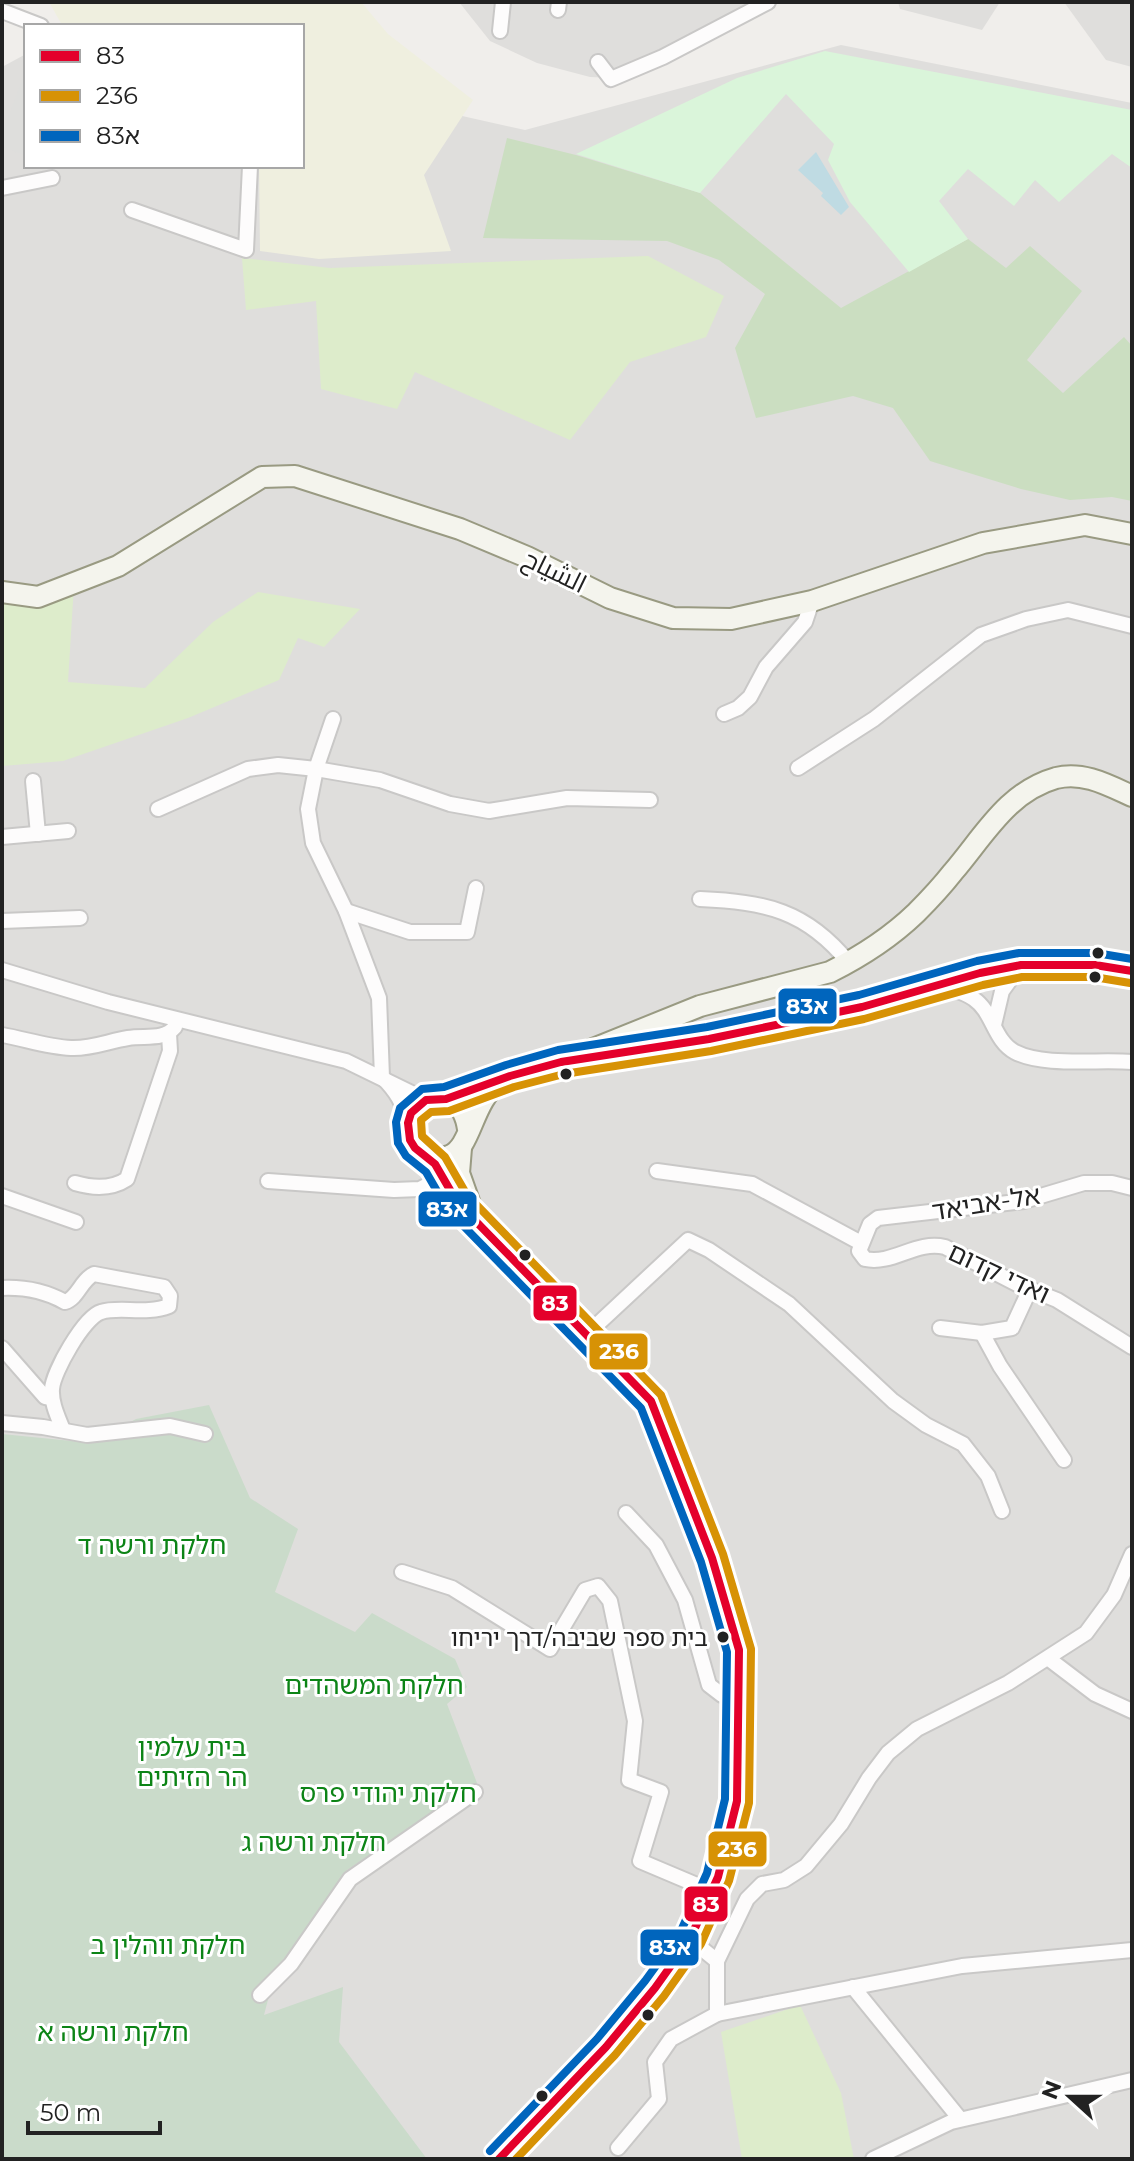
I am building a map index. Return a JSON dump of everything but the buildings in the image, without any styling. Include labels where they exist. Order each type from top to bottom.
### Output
[{"type":"main road","name":"الشياح","points":[[2,592],[38,597],[118,566],[262,477],[295,476],[460,529],[527,557],[610,598],[673,618],[731,619],[812,601],[983,543],[1085,525],[1132,534]]},
{"type":"main road","points":[[561,1062],[700,1006],[830,972],[873,950],[915,914],[1002,811],[1022,794],[1056,778],[1083,776],[1132,796]]},
{"type":"main road","points":[[499,2159],[606,2047],[655,1988],[690,1939],[718,1877],[737,1801],[739,1650],[712,1558],[651,1401],[457,1202],[430,1158],[415,1148],[410,1140],[408,1123],[418,1106],[561,1062],[709,1039],[862,1007],[980,973],[1021,965],[1095,965],[1132,971]]},
{"type":"main road","points":[[490,1238],[465,1194],[459,1173],[465,1138],[481,1103],[492,1087],[510,1076]]},
{"type":"main road","points":[[430,1158],[447,1157],[465,1138],[462,1110],[436,1100]]},
{"type":"street","points":[[500,31],[503,2]]},
{"type":"street","points":[[598,62],[611,79],[663,57],[768,2]]},
{"type":"street","points":[[2,11],[36,24]]},
{"type":"street","points":[[132,210],[246,250],[250,168]]},
{"type":"street","points":[[2,188],[52,178]]},
{"type":"street","points":[[724,714],[738,708],[750,697],[766,667],[805,622],[812,601]]},
{"type":"street","points":[[798,768],[874,719],[981,635],[1026,619],[1068,610],[1132,626]]},
{"type":"street","points":[[333,719],[316,769],[308,809],[313,843],[346,911],[379,998],[382,1077],[404,1104],[408,1123]]},
{"type":"street","points":[[158,809],[248,769],[278,765],[380,780],[450,804],[489,811],[567,798],[650,800]]},
{"type":"street","points":[[33,781],[38,834]]},
{"type":"street","points":[[2,837],[68,831]]},
{"type":"street","points":[[346,911],[410,932],[467,932],[476,888]]},
{"type":"street","points":[[700,899],[738,901],[781,910],[831,940],[849,963]]},
{"type":"street","points":[[2,921],[80,918]]},
{"type":"street","points":[[994,1025],[1002,991],[1021,965]]},
{"type":"street","points":[[2,970],[108,1002],[346,1061],[436,1100]]},
{"type":"street","points":[[939,985],[972,997],[981,1005],[1000,1039],[1013,1051],[1030,1058],[1132,1062]]},
{"type":"street","points":[[75,1183],[117,1186],[127,1179],[170,1051],[169,1034],[181,1020]]},
{"type":"street","points":[[2,1035],[70,1048],[169,1034]]},
{"type":"street","points":[[657,1171],[752,1184],[860,1247]]},
{"type":"street","points":[[268,1181],[394,1190],[420,1189],[443,1177]]},
{"type":"street","name":"אל-אביאד","points":[[860,1247],[870,1224],[878,1218],[1024,1201],[1084,1183],[1112,1183],[1132,1188]]},
{"type":"street","points":[[2,1196],[76,1222]]},
{"type":"street","points":[[586,1335],[688,1240],[709,1250],[789,1304],[893,1401],[926,1425],[963,1444],[988,1476],[1002,1511]]},
{"type":"street","name":"ואדי קדום","points":[[860,1247],[865,1259],[874,1261],[919,1246],[935,1244],[945,1247],[1057,1300],[1132,1347]]},
{"type":"street","points":[[2,1288],[23,1287],[53,1295],[65,1302],[72,1300],[87,1278],[94,1274],[164,1287],[170,1296],[169,1306],[157,1310],[101,1312],[91,1319],[65,1354],[52,1385],[52,1398],[63,1430]]},
{"type":"street","points":[[940,1328],[982,1333],[1012,1328],[1030,1289]]},
{"type":"street","points":[[982,1333],[1000,1366],[1064,1460]]},
{"type":"street","points":[[2,1348],[45,1397],[52,1398]]},
{"type":"street","points":[[2,1423],[87,1435],[170,1426],[205,1434]]},
{"type":"street","points":[[626,1513],[656,1545],[685,1600],[709,1685],[722,1695],[739,1701]]},
{"type":"street","points":[[717,2014],[717,1961],[747,1899],[762,1884],[784,1880],[806,1866],[841,1824],[888,1753],[917,1729],[1008,1683],[1086,1633],[1129,1571],[1132,1554]]},
{"type":"street","points":[[402,1572],[452,1588],[550,1649],[585,1590],[598,1586],[610,1601],[635,1721],[629,1780],[661,1792],[640,1861],[711,1891]]},
{"type":"street","points":[[1049,1659],[1095,1694],[1132,1711]]},
{"type":"street","points":[[260,1995],[291,1964],[350,1879],[475,1792]]},
{"type":"street","points":[[690,1939],[717,1961]]},
{"type":"street","points":[[618,2148],[659,2099],[655,2062],[671,2039],[717,2014],[962,1966],[1132,1950]]},
{"type":"street","points":[[853,1987],[960,2119]]},
{"type":"street","points":[[873,2159],[960,2119],[1132,2080]]},
{"type":"shaded area","points":[[459,2],[753,2],[615,78],[590,77],[537,63],[490,41]]},
{"type":"shaded area","points":[[898,2],[1000,2],[982,30],[900,9]]},
{"type":"shaded area","points":[[1064,2],[1132,2],[1132,67],[1106,60]]},
{"type":"shaded area","points":[[841,45],[1132,103],[1132,2159],[2,2159],[2,67],[24,55],[24,168],[304,168],[304,80],[525,130]]},
{"type":"shaded area","points":[[24,78],[24,155],[2,147],[2,134]]},
{"type":"green space","points":[[49,2],[361,2],[388,34],[473,100],[424,175],[451,251],[319,259],[260,251],[259,168],[304,168],[304,24],[61,24]]},
{"type":"green space","points":[[825,51],[1132,110],[1132,168],[1112,154],[1059,202],[1035,180],[1014,206],[968,169],[939,201],[968,239],[909,272],[850,202],[828,160],[834,144],[786,94],[700,193],[576,154],[737,78]]},
{"type":"green space","points":[[507,138],[576,155],[700,193],[841,308],[968,239],[1006,268],[1030,246],[1082,291],[1027,360],[1063,393],[1124,337],[1132,346],[1132,501],[1112,497],[1070,500],[1021,489],[930,461],[893,408],[853,396],[756,418],[735,348],[765,294],[719,260],[667,241],[483,238]]},
{"type":"green space","points":[[648,256],[724,296],[706,337],[630,362],[570,440],[415,372],[397,409],[321,389],[316,301],[246,310],[242,258],[330,268]]},
{"type":"green space","points":[[74,585],[68,682],[145,688],[213,622],[258,592],[360,609],[324,647],[298,638],[279,680],[188,718],[63,761],[2,766],[2,600]]},
{"type":"green space","name":"בית עלמין הר הזיתים","points":[[209,1405],[250,1498],[298,1529],[275,1592],[355,1632],[372,1613],[455,1659],[467,1687],[447,1704],[477,1783],[347,1870],[311,1926],[276,1969],[264,2015],[343,1987],[339,2042],[427,2159],[2,2159],[2,1434],[92,1443],[136,1419]]},
{"type":"green space","points":[[800,2005],[841,2093],[854,2159],[742,2159],[721,2032]]},
{"type":"water","points":[[816,152],[849,207],[841,215],[798,170]]},
{"type":"transit line","name":"83א","points":[[490,2151],[597,2039],[680,1933],[707,1873],[725,1799],[727,1652],[701,1562],[641,1408],[448,1210],[426,1172],[406,1156],[398,1143],[396,1122],[400,1108],[422,1089],[444,1087],[558,1050],[707,1027],[859,995],[977,961],[1019,953],[1096,953],[1132,959]]},
{"type":"transit line","name":"83","points":[[499,2159],[606,2047],[655,1988],[690,1939],[718,1877],[737,1801],[739,1650],[712,1558],[651,1401],[457,1202],[435,1164],[410,1140],[408,1123],[411,1113],[426,1100],[446,1099],[561,1062],[709,1039],[862,1007],[980,973],[1021,965],[1095,965],[1132,971]]},
{"type":"transit line","name":"236","points":[[516,2159],[615,2055],[664,1996],[701,1944],[729,1881],[749,1803],[751,1649],[723,1554],[661,1395],[467,1195],[445,1157],[422,1136],[421,1120],[431,1112],[449,1111],[514,1087],[564,1074],[711,1051],[864,1019],[1022,977],[1094,977],[1130,983]]},
{"type":"place","name":"בית ספר שביבה/דרך יריחו","points":[[723,1637]]},
{"type":"park label","name":"חלקת ורשה ד","points":[[152,1545]]},
{"type":"park label","name":"חלקת המשהדים","points":[[374,1685]]},
{"type":"park label","name":"חלקת יהודי פרס","points":[[388,1793]]},
{"type":"park label","name":"חלקת ורשה ג","points":[[314,1842]]},
{"type":"park label","name":"חלקת ווהלין ב","points":[[168,1945]]},
{"type":"park label","name":"חלקת ורשה א","points":[[113,2032]]}]
